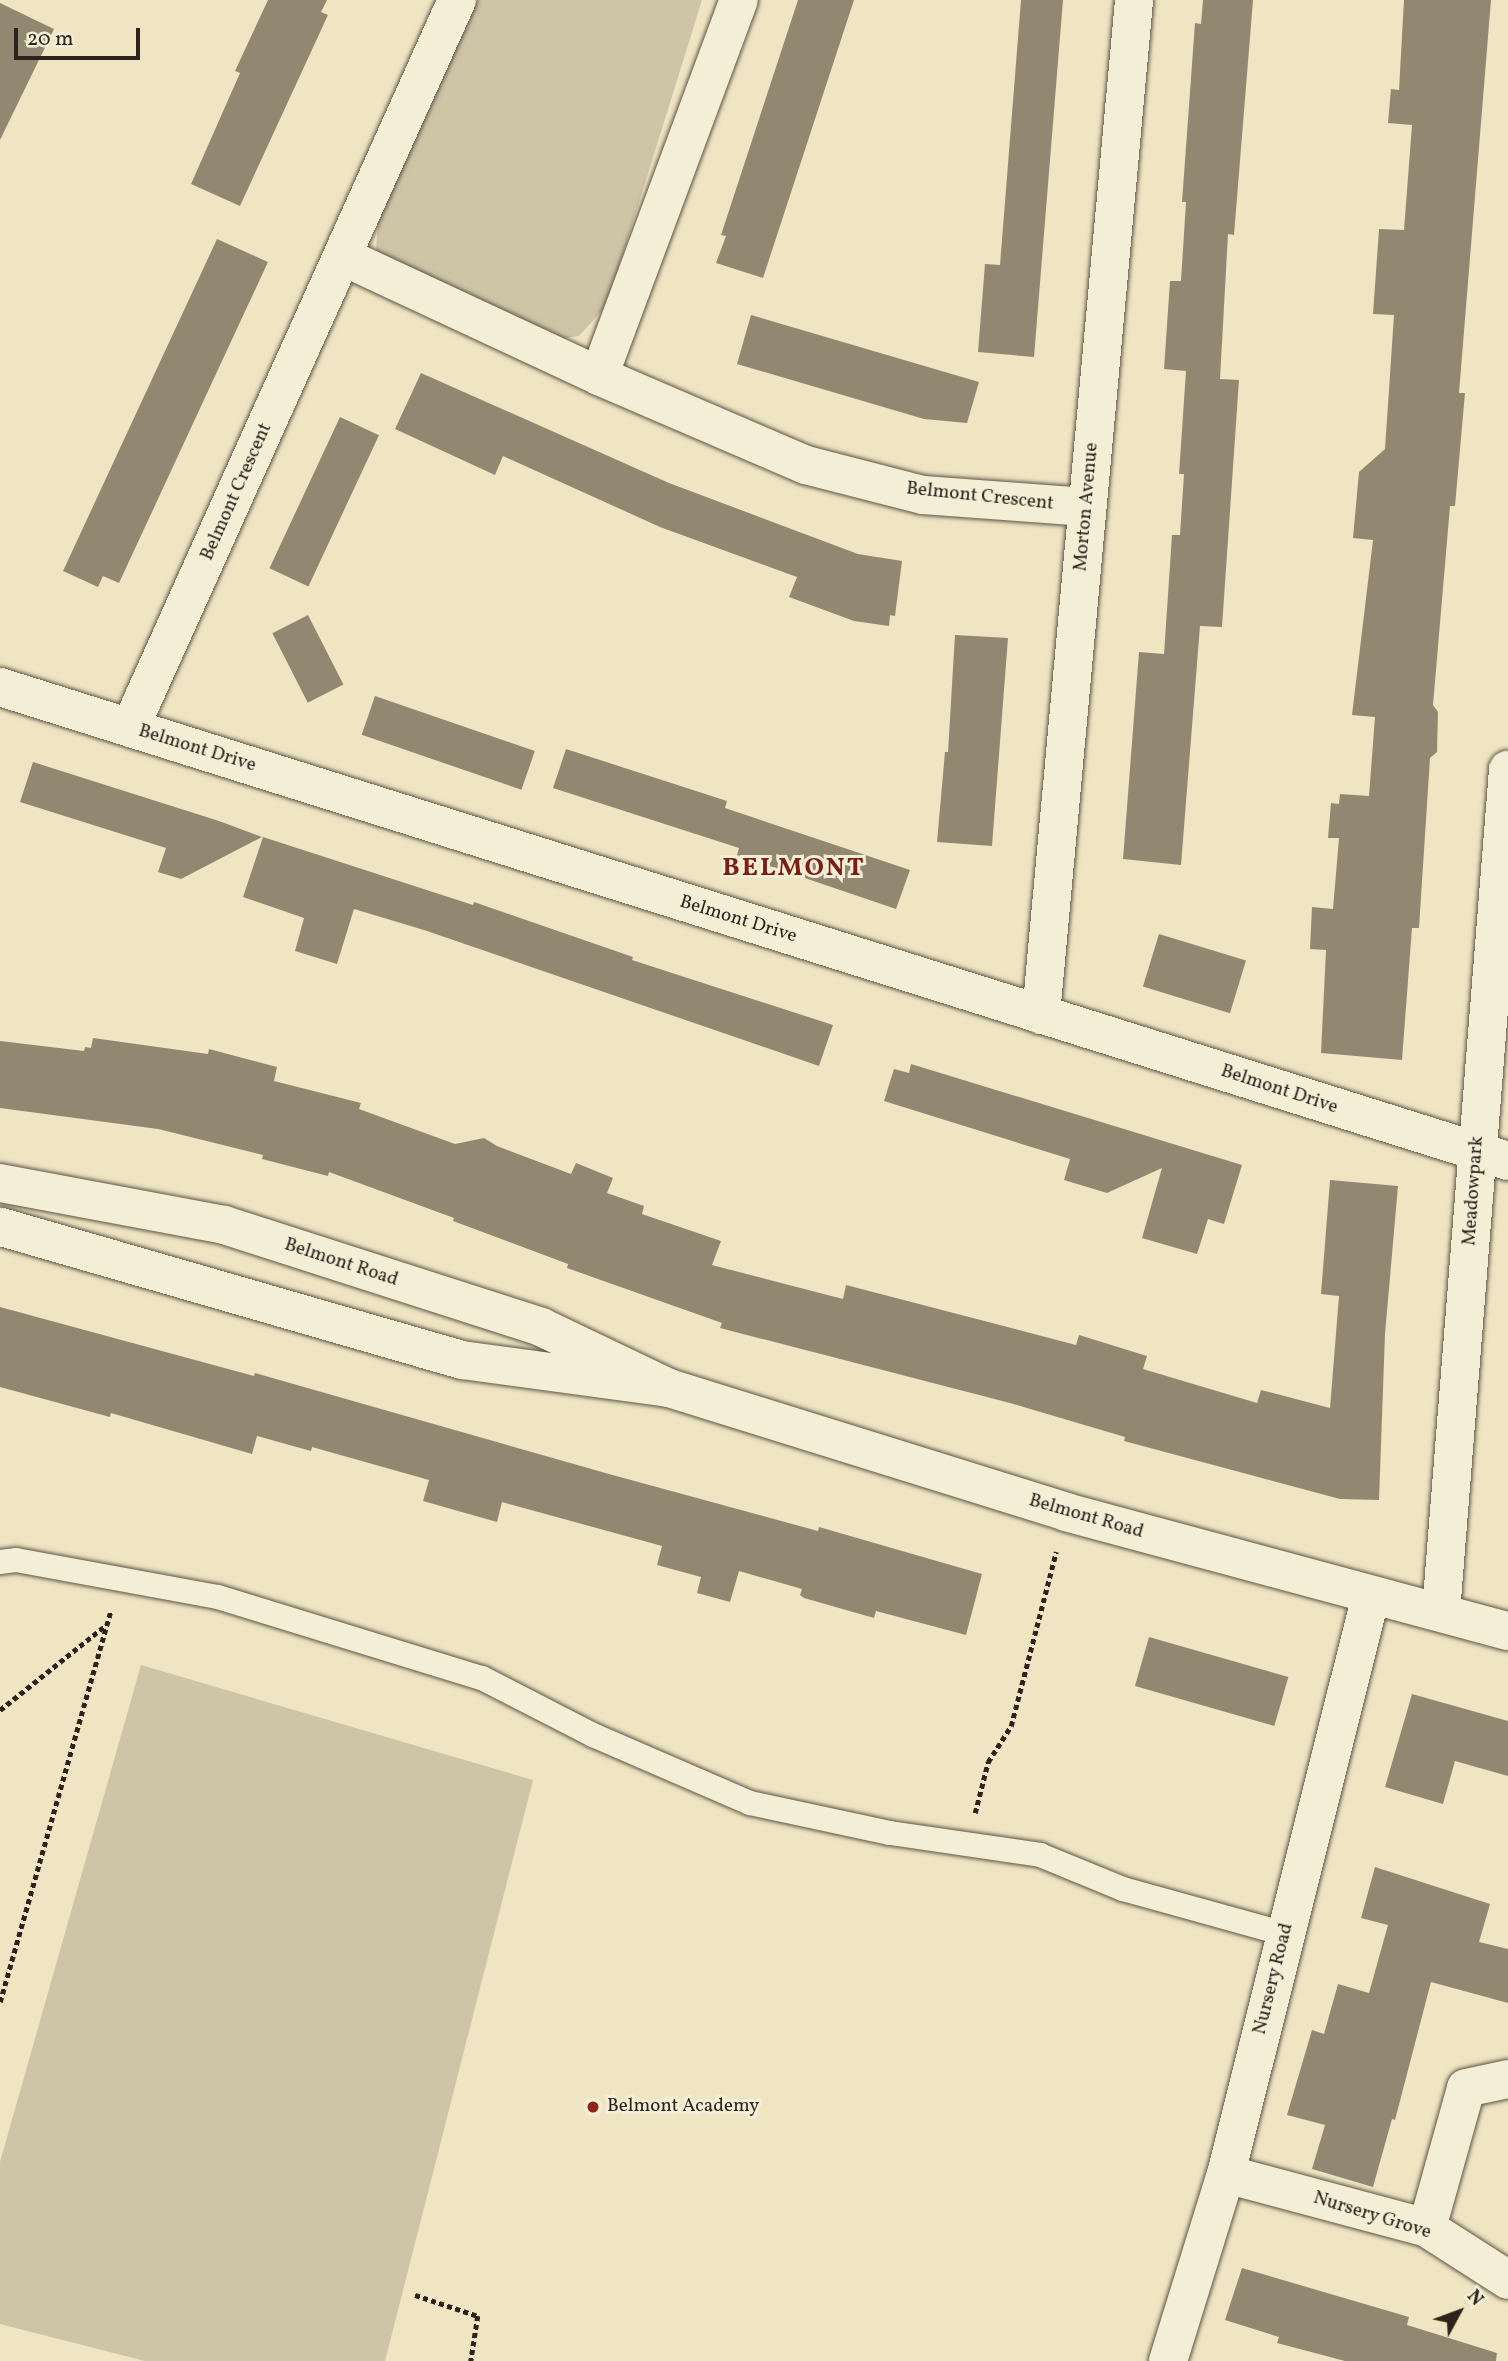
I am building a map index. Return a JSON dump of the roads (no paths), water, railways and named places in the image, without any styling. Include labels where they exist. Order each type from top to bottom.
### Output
[{"type":"street","name":"Belmont Crescent","points":[[130,728],[344,257],[457,0]]},
{"type":"street","points":[[599,376],[739,0]]},
{"type":"street","name":"Morton Avenue","points":[[1041,1015],[1134,0]]},
{"type":"street","name":"Belmont Crescent","points":[[344,257],[599,376],[806,465],[923,495],[1087,507]]},
{"type":"street","name":"Belmont Drive","points":[[0,687],[1492,1157]]},
{"type":"street","name":"Meadowpark","points":[[1441,1612],[1492,1157],[1508,770]]},
{"type":"street","name":"Belmont Road","points":[[0,1183],[224,1225],[541,1327],[669,1388],[1066,1512],[1508,1631]]},
{"type":"street","name":"Belmont Road","points":[[0,1227],[462,1360],[669,1388]]},
{"type":"street","name":"Nursery Road","points":[[1168,2361],[1226,2174],[1371,1595]]},
{"type":"street","points":[[1427,2228],[1466,2088],[1508,2080]]},
{"type":"street","name":"Nursery Grove","points":[[1226,2174],[1427,2228],[1508,2280]]},
{"type":"lane","points":[[0,1562],[16,1560],[218,1597],[482,1678],[593,1735],[750,1803],[890,1833],[1040,1855],[1123,1889],[1285,1934]]},
{"type":"place","name":"Belmont Academy","points":[[593,2107]]},
{"type":"district","name":"BELMONT","points":[[794,869]]}]
